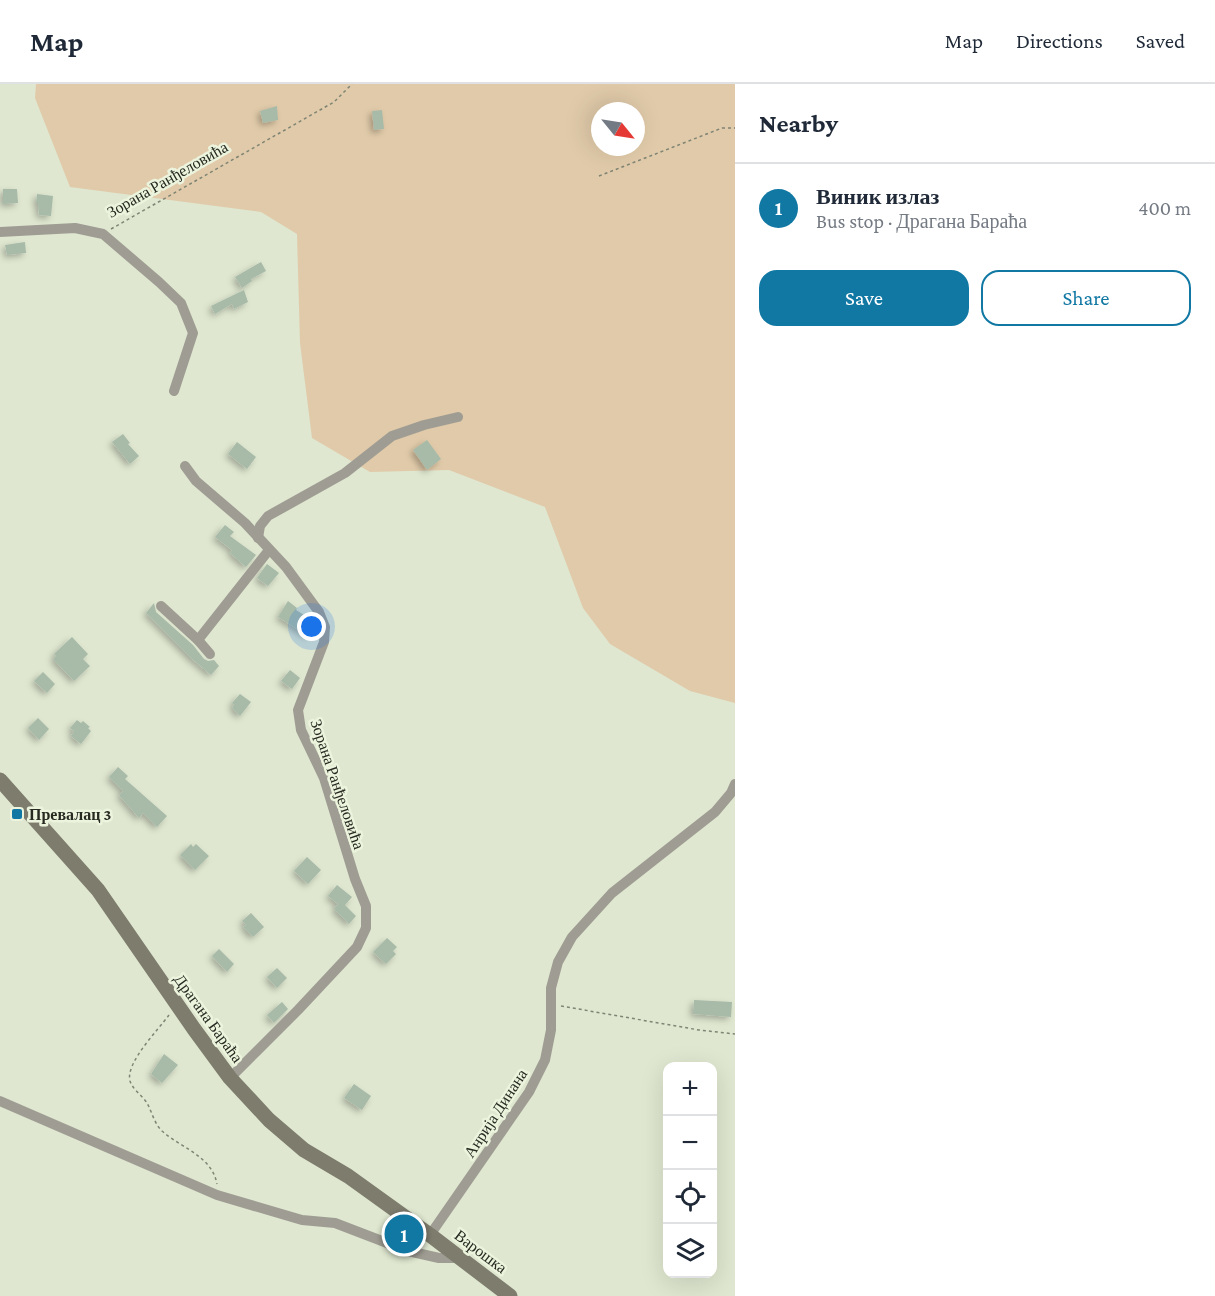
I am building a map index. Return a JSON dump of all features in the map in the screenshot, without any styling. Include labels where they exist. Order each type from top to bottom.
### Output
[{"type":"street","points":[[0,232],[75,228],[103,234]]},
{"type":"street","name":"Зорана Ранђеловића","points":[[103,234],[181,303],[193,333],[174,392]]},
{"type":"street","points":[[258,538],[260,526],[268,516],[345,473],[392,436],[458,417]]},
{"type":"street","name":"Зорана Ранђеловића","points":[[185,466],[196,480],[245,523],[286,567],[319,612],[325,627],[324,642],[298,710],[301,730],[324,778],[355,879],[366,906],[366,928],[357,947],[230,1078]]},
{"type":"street","points":[[198,640],[269,550]]},
{"type":"street","points":[[161,606],[210,654]]},
{"type":"street","name":"Драгана Бараћа","points":[[0,780],[98,890],[230,1078],[269,1120],[304,1150],[348,1176],[430,1234]]},
{"type":"street","name":"Анрија Динана","points":[[430,1234],[529,1092],[545,1060],[551,1030],[551,988],[558,962],[572,937],[612,893],[715,812],[731,793],[735,784]]},
{"type":"street","points":[[0,1101],[217,1195],[302,1220],[335,1223],[408,1251],[440,1258],[461,1258]]},
{"type":"street","name":"Варошка","points":[[430,1234],[510,1296]]},
{"type":"path","name":"Зорана Ранђеловића","points":[[103,234],[334,102],[352,84]]},
{"type":"path","points":[[599,176],[722,128],[735,128]]},
{"type":"path","points":[[177,1005],[135,1059],[129,1074],[130,1082],[145,1101],[159,1127],[206,1162],[214,1173],[217,1195]]},
{"type":"path","points":[[551,1007],[567,1006],[708,1032],[735,1034]]},
{"type":"shaded area","points":[[36,84],[735,84],[735,703],[690,691],[610,644],[583,608],[545,507],[449,470],[370,472],[312,438],[300,343],[297,234],[261,212],[70,187],[35,98]]},
{"type":"building","points":[[277,106],[278,120],[263,123],[260,111]]},
{"type":"building","points":[[382,110],[384,129],[374,130],[372,111]]},
{"type":"building","points":[[3,189],[17,189],[18,203],[3,204]]},
{"type":"building","points":[[37,194],[53,196],[51,216],[39,215],[38,203],[36,203]]},
{"type":"building","points":[[25,242],[26,253],[7,255],[5,245]]},
{"type":"building","points":[[261,262],[266,271],[251,279],[252,281],[242,288],[235,277]]},
{"type":"building","points":[[244,290],[248,302],[234,309],[232,304],[215,314],[211,306]]},
{"type":"building","points":[[123,434],[130,443],[128,444],[139,456],[130,464],[112,442]]},
{"type":"building","points":[[427,440],[441,459],[427,470],[413,450]]},
{"type":"building","points":[[237,442],[256,457],[247,469],[228,454]]},
{"type":"building","points":[[225,525],[234,532],[230,536],[256,555],[246,567],[230,553],[232,550],[215,537]]},
{"type":"building","points":[[267,564],[279,573],[268,586],[257,578]]},
{"type":"building","points":[[288,601],[297,608],[296,610],[315,622],[308,636],[278,617]]},
{"type":"building","points":[[154,603],[156,612],[193,645],[204,659],[214,660],[219,666],[211,675],[146,613]]},
{"type":"building","points":[[72,637],[88,654],[83,659],[90,666],[74,681],[53,659],[56,656],[54,654]]},
{"type":"building","points":[[290,670],[300,678],[292,689],[281,681]]},
{"type":"building","points":[[43,672],[55,684],[47,693],[34,681]]},
{"type":"building","points":[[240,694],[251,702],[240,716],[232,708],[234,705],[232,703]]},
{"type":"building","points":[[38,718],[49,729],[39,740],[28,728]]},
{"type":"building","points":[[77,720],[81,723],[83,721],[91,731],[81,744],[71,736],[74,731],[70,728]]},
{"type":"building","points":[[118,767],[128,776],[125,779],[167,816],[157,827],[143,813],[139,818],[119,795],[123,791],[109,777]]},
{"type":"building","points":[[191,844],[193,847],[196,844],[209,856],[195,870],[180,855]]},
{"type":"building","points":[[307,857],[321,870],[308,884],[294,871]]},
{"type":"building","points":[[337,885],[352,897],[345,905],[356,916],[349,924],[334,909],[338,904],[328,896]]},
{"type":"building","points":[[251,913],[264,927],[253,937],[243,927],[246,925],[242,921]]},
{"type":"building","points":[[387,938],[397,947],[393,951],[396,954],[386,964],[373,952]]},
{"type":"building","points":[[219,949],[234,964],[227,972],[212,956]]},
{"type":"building","points":[[277,968],[287,978],[277,988],[267,977]]},
{"type":"building","points":[[694,1000],[732,1002],[731,1017],[693,1014]]},
{"type":"building","points":[[282,1002],[288,1009],[274,1023],[267,1015]]},
{"type":"building","points":[[164,1054],[178,1065],[162,1083],[151,1074]]},
{"type":"building","points":[[354,1084],[371,1096],[362,1110],[344,1098]]},
{"type":"place","name":"Превалац 3","points":[[17,814]]},
{"type":"place","name":"Виник излаз","points":[[404,1234]]}]
